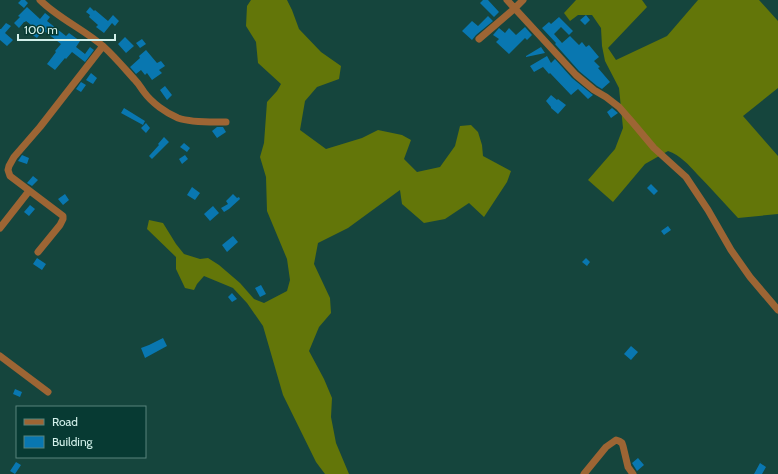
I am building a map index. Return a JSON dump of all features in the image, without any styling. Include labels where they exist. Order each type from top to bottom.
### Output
[{"type":"street","points":[[40,0],[51,11],[103,46],[136,81],[154,103],[167,112],[179,118],[190,120],[226,122]]},
{"type":"street","points":[[507,0],[576,75],[594,90],[606,96],[619,107],[654,148],[686,177],[708,210],[731,250],[778,310]]},
{"type":"street","points":[[479,39],[523,0]]},
{"type":"street","points":[[38,252],[60,225],[63,216],[10,176],[8,170],[9,166],[14,156],[40,127],[103,46]]},
{"type":"street","points":[[0,228],[29,191]]},
{"type":"street","points":[[0,356],[48,392]]},
{"type":"street","points":[[584,474],[606,448],[616,440],[622,443],[628,467],[633,474]]},
{"type":"green space","points":[[251,0],[287,0],[299,29],[321,52],[341,66],[339,79],[317,87],[305,101],[300,130],[326,149],[362,138],[378,130],[402,135],[411,140],[404,159],[417,172],[440,167],[455,146],[460,126],[471,125],[478,132],[482,145],[483,156],[511,171],[507,182],[484,217],[469,203],[445,219],[424,223],[402,204],[400,190],[348,228],[318,243],[314,264],[330,298],[331,313],[319,327],[309,351],[332,398],[331,417],[336,443],[349,474],[325,474],[316,462],[283,395],[263,326],[247,303],[233,288],[204,276],[194,290],[185,288],[176,269],[176,257],[147,229],[149,220],[163,223],[184,254],[200,259],[208,258],[219,265],[240,283],[254,299],[264,303],[287,291],[290,280],[287,259],[267,211],[266,177],[260,157],[264,143],[267,102],[281,84],[258,63],[256,42],[246,26],[247,6]]},
{"type":"green space","points":[[576,0],[642,0],[647,7],[608,48],[616,60],[667,36],[698,0],[759,0],[778,21],[778,88],[743,116],[778,156],[778,214],[738,218],[687,164],[676,155],[668,151],[645,164],[613,202],[588,180],[615,149],[623,128],[619,88],[605,61],[601,28],[592,15],[578,15],[570,21],[564,13]]},
{"type":"building","points":[[21,0],[25,0],[28,3],[24,8],[18,3]]},
{"type":"building","points":[[483,0],[488,0],[499,12],[494,17],[480,3]]},
{"type":"building","points":[[27,7],[40,19],[45,13],[50,17],[47,21],[66,36],[69,33],[80,41],[76,47],[85,54],[90,47],[94,50],[85,62],[72,52],[55,70],[47,64],[61,44],[43,30],[37,38],[31,34],[35,28],[26,21],[19,28],[14,23],[20,17],[18,16]]},
{"type":"building","points":[[90,7],[108,21],[113,15],[119,21],[115,26],[112,23],[104,33],[96,27],[98,25],[86,12]]},
{"type":"building","points":[[586,15],[590,20],[585,25],[580,20]]},
{"type":"building","points":[[488,16],[493,21],[472,40],[462,31],[472,21],[478,26]]},
{"type":"building","points":[[559,17],[573,31],[569,35],[561,27],[554,34],[562,43],[570,36],[579,45],[582,42],[586,47],[589,45],[599,57],[594,61],[610,82],[602,89],[579,71],[542,28],[549,22],[551,24]]},
{"type":"building","points":[[6,23],[11,26],[5,33],[13,40],[7,46],[0,40],[0,29]]},
{"type":"building","points":[[525,27],[532,35],[527,40],[525,38],[509,54],[496,42],[499,39],[493,35],[499,28],[505,33],[509,28],[516,35]]},
{"type":"building","points":[[125,37],[134,46],[126,53],[118,44]]},
{"type":"building","points":[[142,39],[146,44],[140,48],[136,43]]},
{"type":"building","points":[[541,47],[545,53],[526,57],[526,56]]},
{"type":"building","points":[[146,50],[157,63],[161,61],[165,66],[159,70],[162,73],[152,80],[147,73],[145,75],[141,70],[136,74],[130,67]]},
{"type":"building","points":[[547,56],[551,63],[555,59],[572,78],[593,95],[588,99],[578,89],[571,95],[543,67],[534,72],[530,66]]},
{"type":"building","points":[[91,73],[97,78],[93,84],[86,80]]},
{"type":"building","points":[[81,82],[86,85],[81,92],[76,89]]},
{"type":"building","points":[[165,86],[172,95],[167,100],[160,90]]},
{"type":"building","points":[[551,95],[566,105],[558,114],[546,101]]},
{"type":"building","points":[[124,108],[145,121],[143,125],[121,113]]},
{"type":"building","points":[[612,108],[618,113],[611,118],[607,112]]},
{"type":"building","points":[[146,123],[150,128],[146,133],[141,128]]},
{"type":"building","points":[[217,127],[223,127],[226,132],[217,138],[212,131]]},
{"type":"building","points":[[164,137],[169,142],[152,159],[149,156]]},
{"type":"building","points":[[184,143],[190,148],[187,152],[180,147]]},
{"type":"building","points":[[22,155],[29,158],[27,164],[18,161]]},
{"type":"building","points":[[185,155],[188,159],[182,164],[179,159]]},
{"type":"building","points":[[33,176],[38,180],[32,186],[27,183]]},
{"type":"building","points":[[651,184],[658,191],[654,195],[647,188]]},
{"type":"building","points":[[192,187],[200,193],[195,200],[187,195]]},
{"type":"building","points":[[65,194],[69,200],[63,205],[58,199]]},
{"type":"building","points":[[233,194],[240,199],[224,212],[221,208],[228,204],[226,201]]},
{"type":"building","points":[[30,205],[35,209],[29,216],[24,212]]},
{"type":"building","points":[[213,206],[219,213],[210,221],[204,214]]},
{"type":"building","points":[[668,226],[671,230],[664,235],[661,231]]},
{"type":"building","points":[[233,236],[238,242],[227,252],[222,245]]},
{"type":"building","points":[[37,258],[46,264],[42,270],[33,264]]},
{"type":"building","points":[[586,258],[590,262],[587,266],[582,262]]},
{"type":"building","points":[[261,285],[266,294],[260,297],[255,288]]},
{"type":"building","points":[[232,293],[237,299],[232,302],[228,297]]},
{"type":"building","points":[[163,338],[167,346],[145,358],[141,348]]},
{"type":"building","points":[[631,346],[638,352],[631,360],[624,354]]},
{"type":"building","points":[[15,389],[22,392],[20,397],[13,394]]},
{"type":"building","points":[[638,458],[644,465],[637,471],[632,463]]},
{"type":"building","points":[[16,462],[21,465],[15,474],[10,471]]},
{"type":"building","points":[[760,463],[766,467],[762,474],[754,474]]}]
